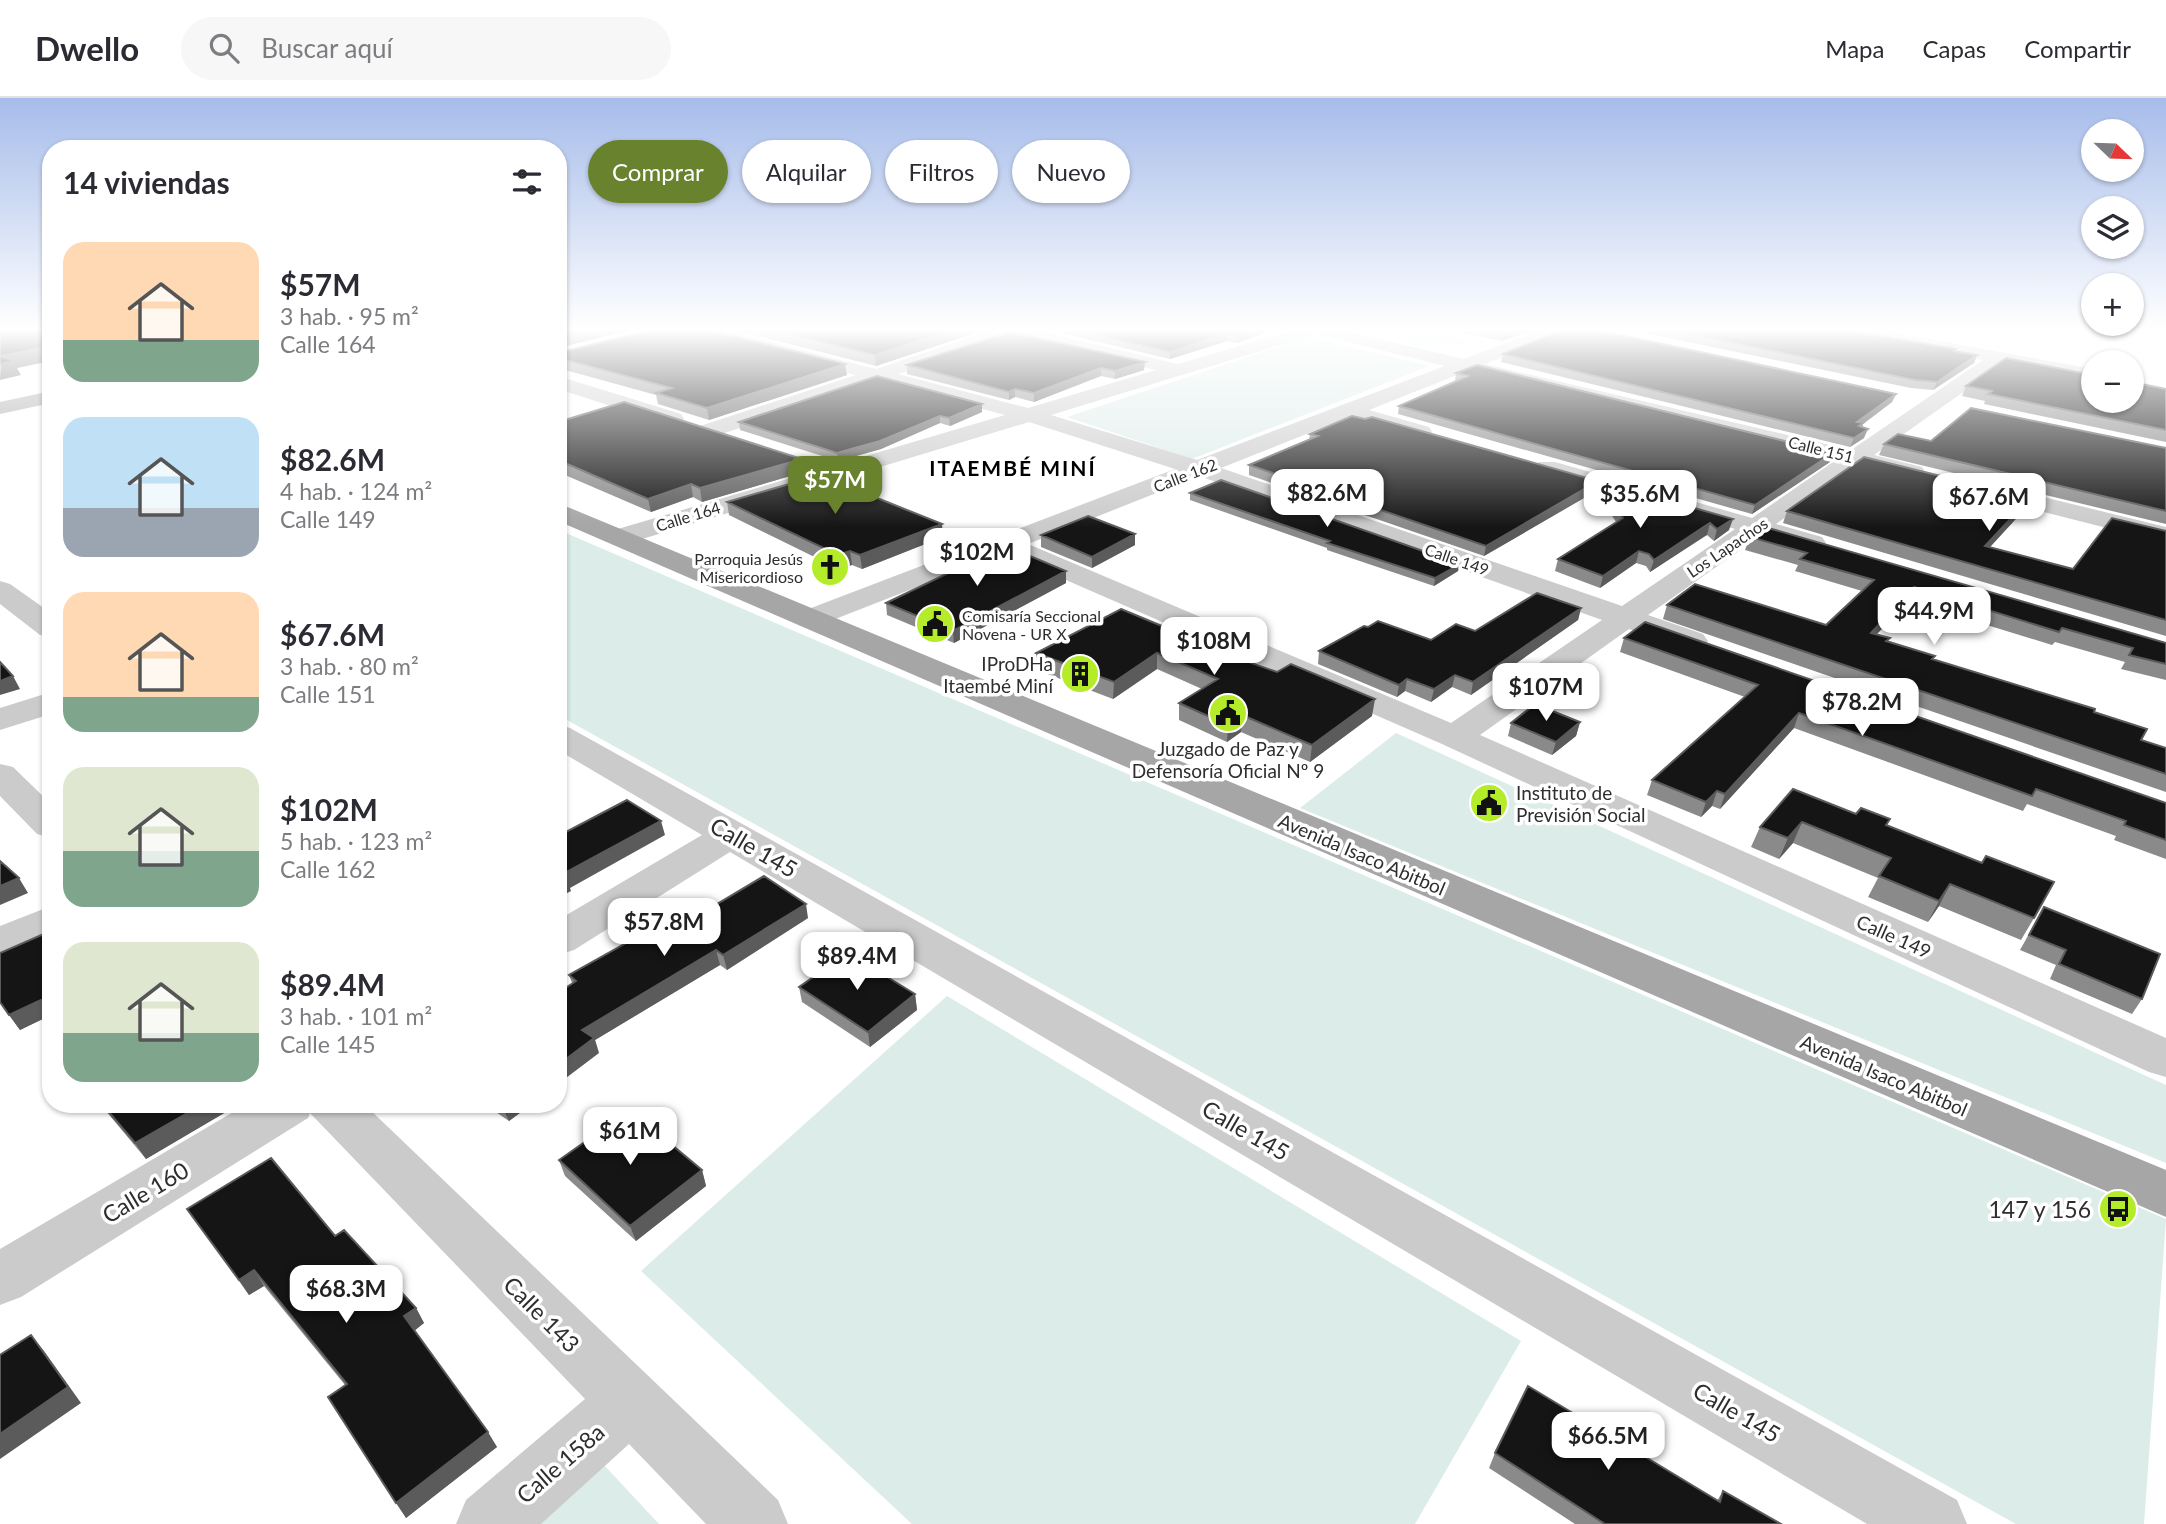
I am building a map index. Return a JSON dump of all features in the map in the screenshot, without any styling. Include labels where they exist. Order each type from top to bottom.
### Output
[{"type":"main road","points":[[0,408],[42,399]]},
{"type":"main road","name":"Avenida Isaco Abitbol","points":[[567,518],[620,537],[2166,1194]]},
{"type":"street","points":[[596,395],[746,443]]},
{"type":"street","points":[[708,431],[819,395]]},
{"type":"street","name":"Calle 149","points":[[956,395],[1202,469],[1713,649]]},
{"type":"street","name":"Calle 164","points":[[620,537],[1096,395]]},
{"type":"street","name":"Calle 162","points":[[809,619],[1202,469],[1387,395]]},
{"type":"street","name":"Calle 151","points":[[1597,395],[1936,478]]},
{"type":"street","name":"Los Lapachos","points":[[1454,737],[1947,395]]},
{"type":"street","points":[[1909,396],[1963,408]]},
{"type":"street","points":[[1347,410],[1439,437]]},
{"type":"street","points":[[797,459],[835,471]]},
{"type":"street","points":[[1519,459],[1836,551]]},
{"type":"street","points":[[1963,485],[2166,535]]},
{"type":"street","name":"Calle 149","points":[[1006,544],[1454,737],[2166,1059]]},
{"type":"street","points":[[0,590],[42,621]]},
{"type":"street","points":[[0,720],[42,705]]},
{"type":"street","name":"Calle 145","points":[[567,740],[1933,1524]]},
{"type":"street","points":[[0,775],[42,816]]},
{"type":"street","points":[[567,934],[731,834]]},
{"type":"street","points":[[0,943],[42,924]]},
{"type":"street","name":"Calle 160","points":[[0,1279],[275,1113]]},
{"type":"street","name":"Calle 143","points":[[340,1113],[754,1524]]},
{"type":"street","name":"Calle 158a","points":[[490,1524],[630,1401]]},
{"type":"shaded area","points":[[1135,395],[1356,395],[1192,459],[1067,417]]},
{"type":"shaded area","points":[[567,534],[2166,1219],[2144,1524],[2016,1524],[567,720]]},
{"type":"shaded area","points":[[1396,733],[2166,1085],[2166,1163],[1300,808]]},
{"type":"shaded area","points":[[947,996],[1521,1341],[1415,1524],[912,1524],[641,1271]]},
{"type":"shaded area","points":[[603,1464],[659,1524],[538,1524]]},
{"type":"building","points":[[661,395],[749,395],[707,408]]},
{"type":"building","points":[[821,395],[947,395],[982,404],[949,418],[940,416],[880,441],[837,453],[739,422]]},
{"type":"building","points":[[1425,395],[1597,395],[1833,453],[1755,505],[1399,406]]},
{"type":"building","points":[[1672,395],[1895,395],[1857,422],[1863,423],[1859,426],[1868,429],[1854,438]]},
{"type":"building","points":[[1991,395],[2081,395],[2081,413]]},
{"type":"building","points":[[2144,395],[2166,395],[2166,430],[2082,413],[2144,413]]},
{"type":"building","points":[[624,402],[802,459],[700,488],[691,484],[648,499],[567,464],[567,419]]},
{"type":"building","points":[[1971,408],[2166,448],[2166,511],[1884,444],[1898,434],[1931,441]]},
{"type":"building","points":[[1352,416],[1365,419],[1372,417],[1598,481],[1486,546],[1249,465],[1318,436],[1310,434]]},
{"type":"building","points":[[1864,457],[2030,498],[1985,546],[2073,569],[2112,518],[2166,531],[2166,620],[1787,511]]},
{"type":"building","points":[[820,475],[942,524],[860,555],[850,551],[838,555],[727,502]]},
{"type":"building","points":[[1221,480],[1460,564],[1435,578],[1327,543],[1330,541],[1190,493]]},
{"type":"building","points":[[1600,481],[1733,519],[1717,529],[1710,523],[1654,560],[1649,554],[1639,551],[1603,576],[1558,559],[1623,518]]},
{"type":"building","points":[[1088,516],[1135,534],[1092,557],[1041,535]]},
{"type":"building","points":[[1765,527],[2166,643],[2166,664],[2129,655],[2133,648],[2062,628],[2059,632],[1914,587],[1871,633],[1890,638],[1886,641],[1935,656],[1932,659],[2095,709],[2094,712],[2147,729],[2141,740],[2166,748],[2166,774],[1667,605],[1695,584],[1826,625],[1874,580],[1800,559],[1807,553],[1750,537]]},
{"type":"building","points":[[1000,548],[1011,548],[1066,571],[953,631],[886,603]]},
{"type":"building","points":[[1537,593],[1581,608],[1473,682],[1455,675],[1434,689],[1407,679],[1399,685],[1319,651],[1378,621],[1431,640],[1456,624],[1475,631]]},
{"type":"building","points":[[1121,609],[1277,672],[1291,664],[1375,699],[1312,745],[1242,715],[1228,725],[1179,703],[1218,679],[1157,653],[1114,682],[1036,653]]},
{"type":"building","points":[[1645,622],[2166,803],[2166,840],[2124,825],[2126,821],[2036,789],[2032,796],[1799,713],[1725,794],[1717,791],[1706,802],[1652,780],[1758,685],[1624,638]]},
{"type":"building","points":[[0,662],[13,676],[0,681]]},
{"type":"building","points":[[1535,704],[1580,722],[1556,742],[1511,723]]},
{"type":"building","points":[[1793,789],[1856,814],[1861,808],[1890,819],[1886,825],[1982,863],[1986,856],[2054,882],[2034,918],[1950,884],[1939,901],[1879,876],[1891,858],[1802,822],[1788,838],[1760,827]]},
{"type":"building","points":[[627,800],[661,821],[567,872],[567,831]]},
{"type":"building","points":[[0,861],[19,878],[0,886]]},
{"type":"building","points":[[764,876],[806,904],[723,955],[716,950],[582,1030],[594,1038],[567,1058],[567,987],[576,981],[569,975],[655,927],[665,935]]},
{"type":"building","points":[[2044,907],[2160,954],[2142,999],[2059,964],[2066,950],[2029,935]]},
{"type":"building","points":[[42,935],[42,1001],[9,1015],[0,1002],[0,953]]},
{"type":"building","points":[[848,953],[915,994],[868,1032],[799,987]]},
{"type":"building","points":[[630,1110],[702,1170],[630,1226],[559,1160]]},
{"type":"building","points":[[110,1113],[187,1113],[135,1143]]},
{"type":"building","points":[[271,1158],[335,1236],[344,1230],[416,1308],[404,1316],[488,1432],[396,1503],[328,1397],[347,1384],[254,1270],[239,1280],[187,1209]]},
{"type":"building","points":[[31,1335],[68,1387],[0,1434],[0,1355]]},
{"type":"building","points":[[1528,1386],[1720,1502],[1723,1491],[1781,1524],[1605,1524],[1495,1453]]},
{"type":"place","name":"Parroquia Jesús Misericordioso","points":[[830,567]]},
{"type":"place","name":"Comisaría Seccional Novena - UR X","points":[[935,624]]},
{"type":"place","name":"IProDHa Itaembé Miní","points":[[1080,674]]},
{"type":"place","name":"Juzgado de Paz y Defensoría Oficial Nº 9","points":[[1228,713]]},
{"type":"place","name":"Instituto de Previsión Social","points":[[1489,803]]},
{"type":"place","name":"147 y 156","points":[[2118,1209]]},
{"type":"district","name":"ITAEMBÉ MINÍ","points":[[1013,467]]}]
